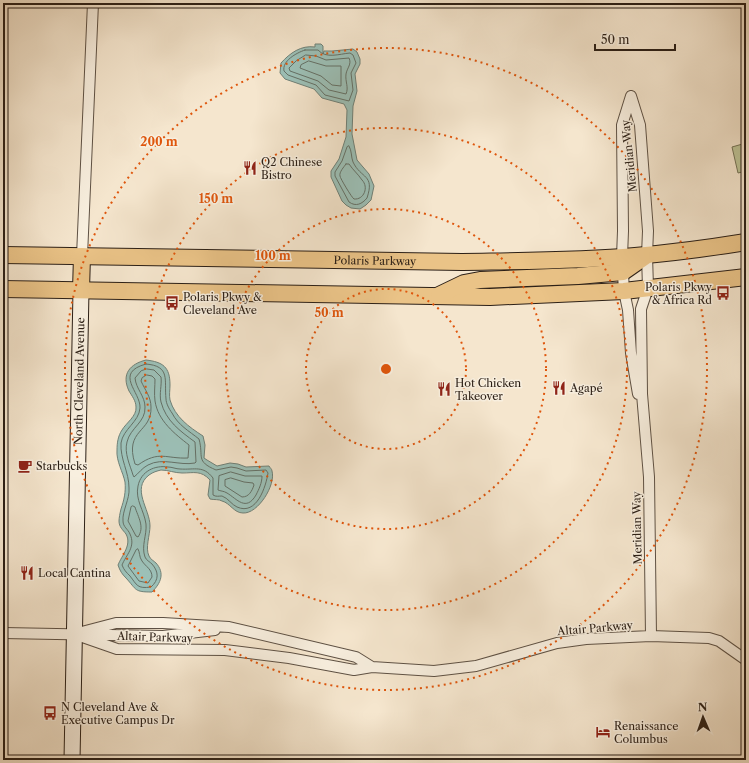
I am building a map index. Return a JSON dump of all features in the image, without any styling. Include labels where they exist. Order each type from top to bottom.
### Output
[{"type":"main road","points":[[436,296],[464,283],[480,280],[578,276],[623,265],[647,255],[746,242]]},
{"type":"main road","name":"Polaris Parkway","points":[[3,255],[623,265]]},
{"type":"main road","name":"North Cleveland Avenue","points":[[72,760],[82,256]]},
{"type":"main road","points":[[3,288],[490,297],[624,291],[746,277]]},
{"type":"street","name":"North Cleveland Avenue","points":[[82,256],[93,3]]},
{"type":"street","name":"Meridian Way","points":[[644,420],[636,388],[630,353],[628,316],[624,291],[622,125],[631,96],[640,125],[644,160],[648,231],[648,288],[640,309],[642,394],[649,477],[651,636]]},
{"type":"street","name":"Altair Parkway","points":[[74,634],[116,623],[163,623],[229,627],[356,657],[372,667]]},
{"type":"street","points":[[3,633],[74,634]]},
{"type":"street","name":"Altair Parkway","points":[[74,634],[117,649],[225,650],[289,658],[354,670],[372,667],[434,671],[476,666],[557,643],[586,639],[651,636],[709,638],[719,641],[746,660]]},
{"type":"green space","points":[[746,143],[746,171],[738,173],[732,147]]},
{"type":"water","points":[[315,44],[321,44],[323,46],[323,54],[324,51],[353,49],[357,52],[360,59],[360,64],[355,74],[357,91],[353,106],[352,134],[357,160],[369,174],[374,186],[371,200],[360,209],[351,208],[342,201],[331,177],[331,171],[339,159],[346,137],[347,110],[344,104],[322,98],[314,89],[285,79],[280,73],[281,63],[288,56],[296,50],[305,47],[315,47]]},
{"type":"water","points":[[146,360],[157,362],[164,366],[167,370],[170,379],[170,400],[172,406],[183,421],[203,436],[205,445],[204,458],[217,466],[230,463],[246,467],[269,466],[272,470],[273,477],[269,491],[260,504],[249,512],[240,513],[225,502],[210,499],[208,495],[210,480],[200,473],[179,473],[161,470],[149,475],[144,481],[141,493],[150,526],[148,553],[150,558],[159,567],[161,574],[160,582],[152,592],[142,592],[136,590],[122,574],[118,565],[126,550],[128,538],[119,523],[125,482],[117,454],[117,445],[121,432],[136,410],[135,401],[127,385],[126,380],[128,371],[135,364]]},
{"type":"place","name":"Q2 Chinese Bistro","points":[[250,168]]},
{"type":"place","name":"Polaris Pkwy & Africa Rd","points":[[723,293]]},
{"type":"place","name":"Polaris Pkwy & Cleveland Ave","points":[[172,303]]},
{"type":"place","name":"Agapé","points":[[559,388]]},
{"type":"place","name":"Hot Chicken Takeover","points":[[444,389]]},
{"type":"place","name":"Starbucks","points":[[25,466]]},
{"type":"place","name":"Local Cantina","points":[[27,573]]},
{"type":"place","name":"N Cleveland Ave & Executive Campus Dr","points":[[50,713]]},
{"type":"place","name":"Renaissance Columbus","points":[[603,732]]}]
